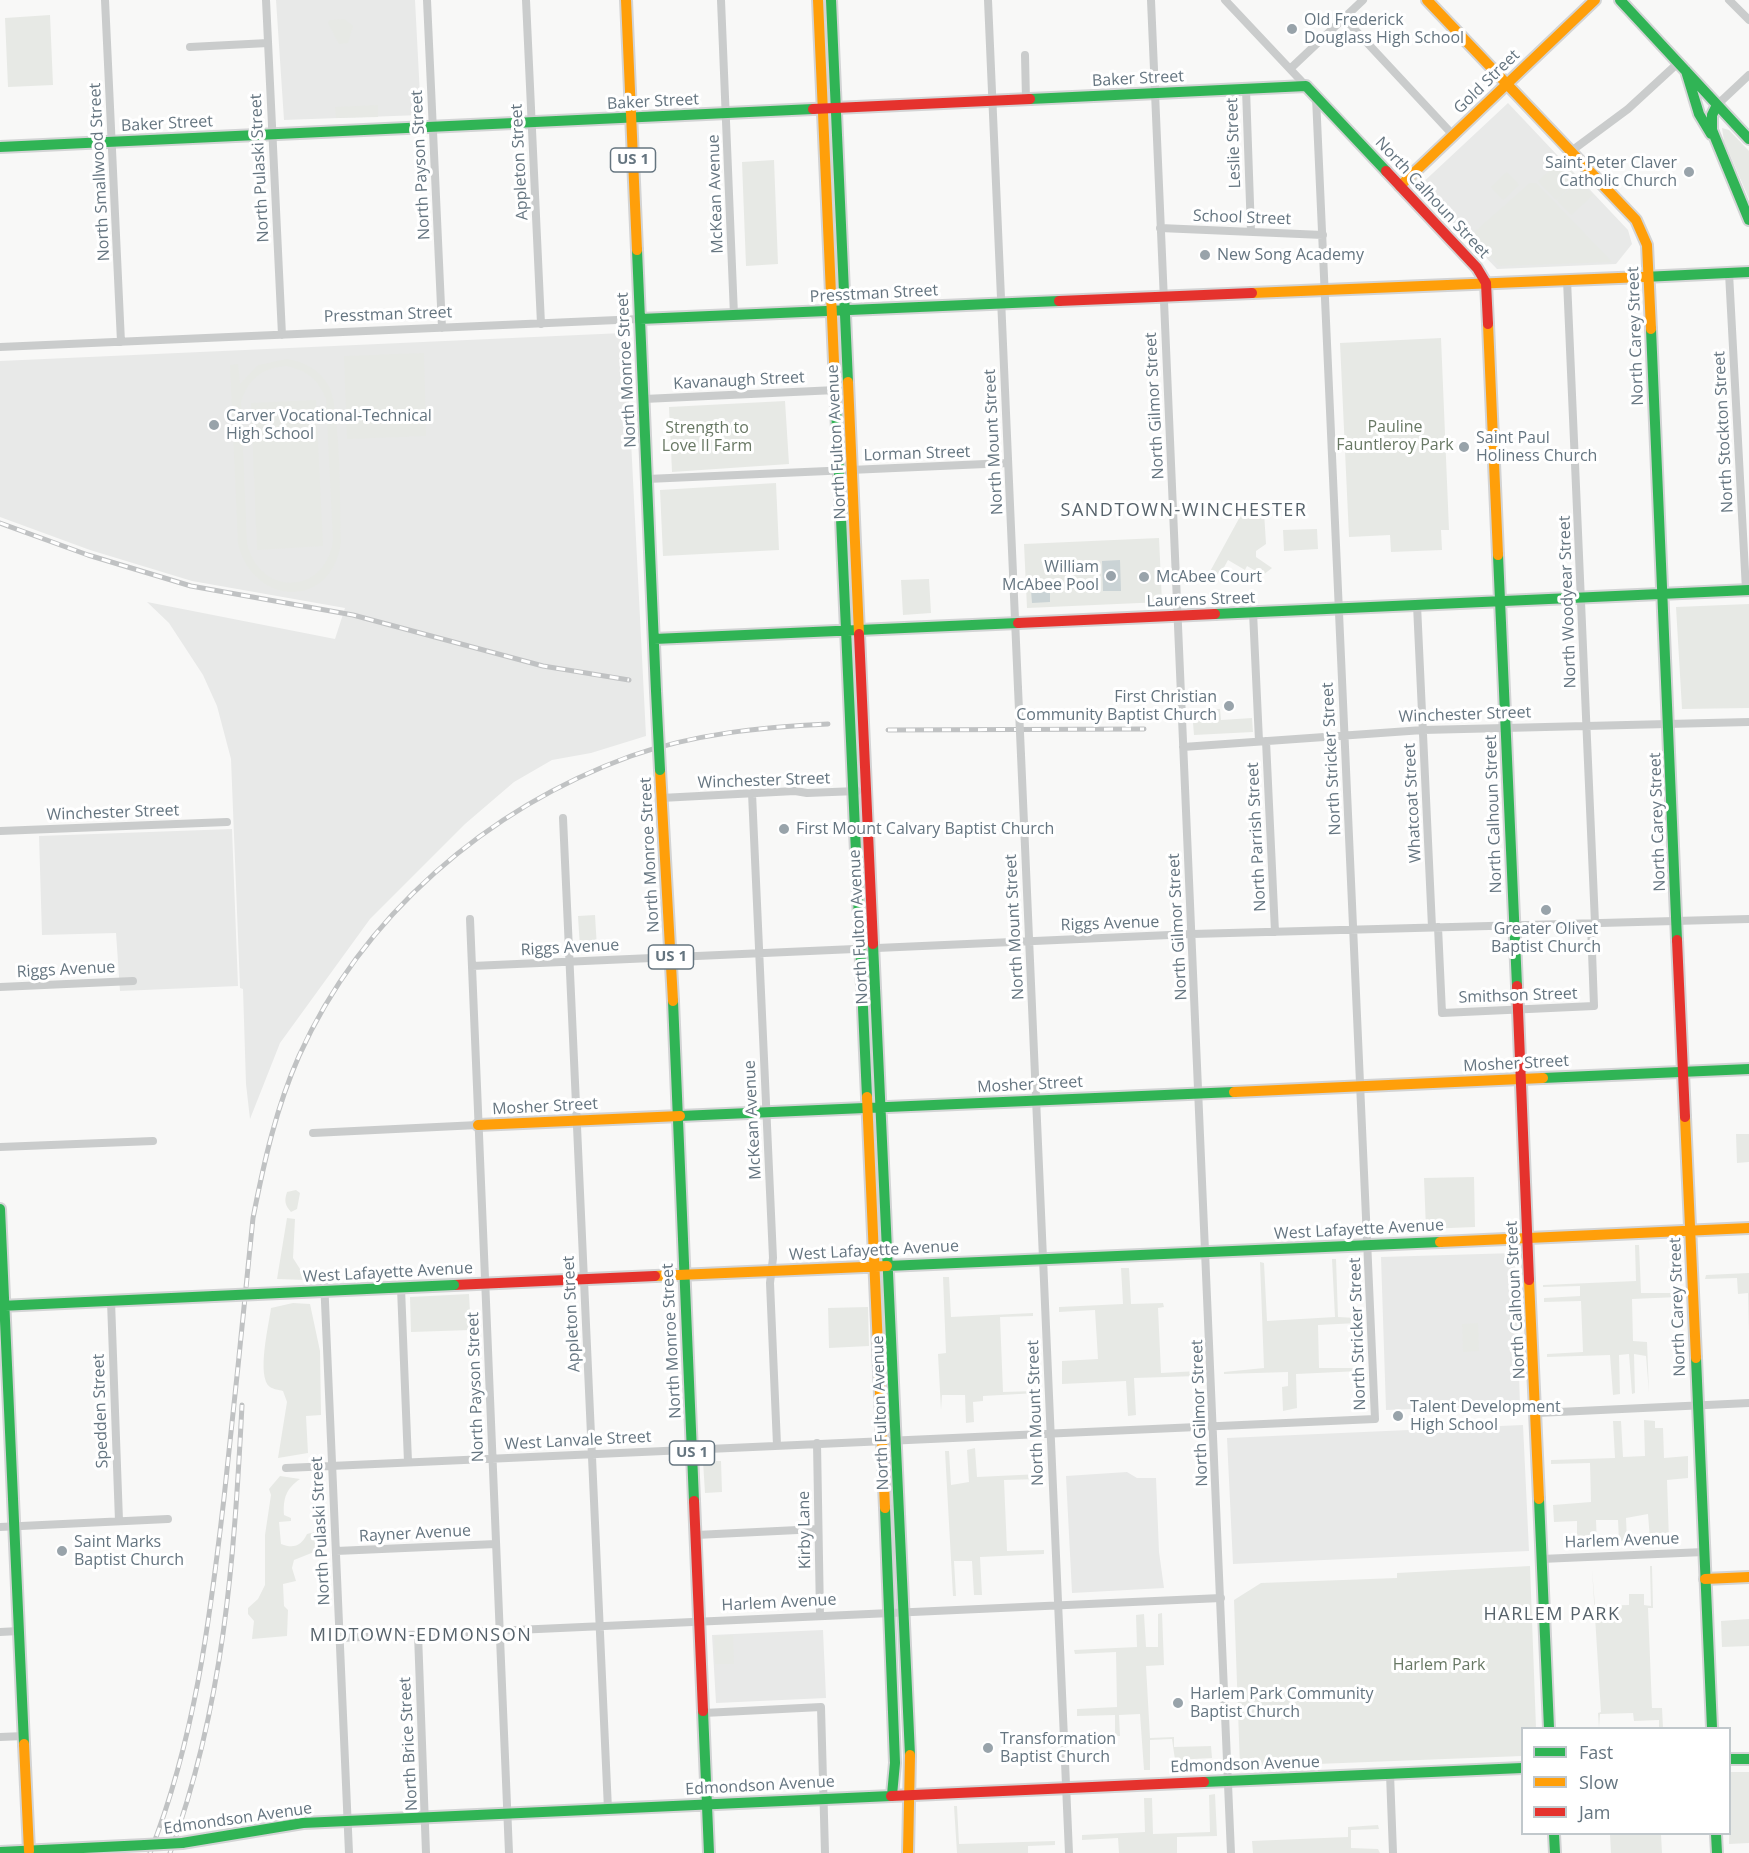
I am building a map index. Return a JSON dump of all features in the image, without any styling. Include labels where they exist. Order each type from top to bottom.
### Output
[{"type":"main road","name":"North Monroe Street","points":[[626,0],[661,798],[671,957],[709,1853]]},
{"type":"main road","name":"North Fulton Avenue","points":[[818,0],[876,1266],[895,1763],[892,1795]]},
{"type":"main road","name":"North Fulton Avenue","points":[[831,0],[890,1266],[910,1758],[908,1853]]},
{"type":"main road","name":"North Carey Street","points":[[1427,0],[1642,229],[1647,245],[1712,1727]]},
{"type":"main road","name":"Gold Street","points":[[1400,186],[1595,0]]},
{"type":"main road","points":[[1620,0],[1749,139]]},
{"type":"main road","points":[[1682,67],[1699,114],[1716,142],[1749,220]]},
{"type":"main road","name":"Baker Street","points":[[0,147],[1306,86]]},
{"type":"main road","name":"North Calhoun Street","points":[[1306,86],[1477,268],[1486,283],[1550,1727]]},
{"type":"main road","points":[[1716,142],[1711,121],[1717,105]]},
{"type":"main road","name":"Presstman Street","points":[[640,319],[1749,272]]},
{"type":"main road","name":"Laurens Street","points":[[654,639],[1748,590]]},
{"type":"main road","name":"Mosher Street","points":[[478,1125],[1749,1069]]},
{"type":"main road","points":[[0,1209],[5,1419],[14,1526],[29,1852]]},
{"type":"main road","name":"West Lafayette Avenue","points":[[2,1306],[1749,1228]]},
{"type":"main road","points":[[1705,1579],[1749,1577]]},
{"type":"main road","points":[[1731,1759],[1749,1758]]},
{"type":"main road","name":"Edmondson Avenue","points":[[0,1852],[182,1844],[218,1839],[279,1825],[348,1821],[1521,1768]]},
{"type":"main road","points":[[1554,1835],[1555,1853]]},
{"type":"main road","points":[[1716,1835],[1717,1853]]},
{"type":"street","name":"North Smallwood Street","points":[[105,0],[121,342]]},
{"type":"street","name":"North Pulaski Street","points":[[266,0],[282,335]]},
{"type":"street","name":"North Payson Street","points":[[427,0],[442,328]]},
{"type":"street","name":"Appleton Street","points":[[526,0],[541,324]]},
{"type":"street","name":"McKean Avenue","points":[[721,0],[734,315]]},
{"type":"street","name":"North Mount Street","points":[[988,0],[1069,1853]]},
{"type":"street","name":"North Gilmor Street","points":[[1151,0],[1231,1853]]},
{"type":"street","name":"North Calhoun Street","points":[[1225,0],[1306,86]]},
{"type":"street","points":[[1290,69],[1363,0]]},
{"type":"street","points":[[1729,0],[1749,20]]},
{"type":"street","points":[[1344,18],[1453,135]]},
{"type":"street","points":[[189,47],[268,43]]},
{"type":"street","points":[[1025,56],[1026,100]]},
{"type":"street","points":[[1570,152],[1682,67]]},
{"type":"street","points":[[1717,105],[1749,75]]},
{"type":"street","name":"Leslie Street","points":[[1246,89],[1251,232]]},
{"type":"street","name":"North Stricker Street","points":[[1316,97],[1375,1419]]},
{"type":"street","name":"School Street","points":[[1160,228],[1323,235]]},
{"type":"street","name":"North Stockton Street","points":[[1729,273],[1748,590]]},
{"type":"street","name":"North Woodyear Street","points":[[1567,280],[1586,724],[1594,1006]]},
{"type":"street","name":"Presstman Street","points":[[0,347],[640,319]]},
{"type":"street","name":"Kavanaugh Street","points":[[644,399],[836,390]]},
{"type":"street","name":"Lorman Street","points":[[647,478],[1008,463]]},
{"type":"street","name":"Whatcoat Street","points":[[1417,605],[1442,1013]]},
{"type":"street","name":"North Parrish Street","points":[[1252,612],[1275,932]]},
{"type":"street","name":"Winchester Street","points":[[1184,747],[1506,726],[1749,722]]},
{"type":"street","name":"Winchester Street","points":[[661,798],[752,793],[868,791]]},
{"type":"street","name":"McKean Avenue","points":[[752,793],[777,1445]]},
{"type":"street","name":"Appleton Street","points":[[563,818],[608,1809]]},
{"type":"street","name":"Winchester Street","points":[[0,831],[227,822]]},
{"type":"street","name":"North Payson Street","points":[[470,919],[509,1853]]},
{"type":"street","name":"Riggs Avenue","points":[[472,966],[1192,934],[1749,919]]},
{"type":"street","name":"Riggs Avenue","points":[[0,987],[133,981]]},
{"type":"street","name":"Smithson Street","points":[[1442,1013],[1594,1006]]},
{"type":"street","name":"Mosher Street","points":[[312,1133],[478,1125]]},
{"type":"street","points":[[0,1147],[153,1141]]},
{"type":"street","name":"North Pulaski Street","points":[[324,1279],[349,1853]]},
{"type":"street","name":"West Lafayette Avenue","points":[[325,1291],[401,1288],[408,1462]]},
{"type":"street","name":"Spedden Street","points":[[111,1301],[119,1521]]},
{"type":"street","points":[[1537,1413],[1749,1404]]},
{"type":"street","name":"West Lanvale Street","points":[[286,1468],[1375,1419]]},
{"type":"street","name":"Kirby Lane","points":[[817,1443],[820,1616]]},
{"type":"street","points":[[0,1527],[168,1519]]},
{"type":"street","points":[[696,1535],[818,1529]]},
{"type":"street","name":"Rayner Avenue","points":[[336,1551],[496,1544]]},
{"type":"street","name":"Harlem Avenue","points":[[1541,1559],[1704,1552]]},
{"type":"street","name":"Harlem Avenue","points":[[340,1638],[1221,1598]]},
{"type":"street","points":[[0,1632],[19,1631]]},
{"type":"street","name":"North Brice Street","points":[[418,1634],[426,1853]]},
{"type":"street","points":[[704,1713],[821,1707],[825,1853]]},
{"type":"street","points":[[0,1737],[24,1736]]},
{"type":"street","points":[[1390,1774],[1393,1853]]},
{"type":"shaded area","points":[[276,0],[415,0],[421,115],[284,120]]},
{"type":"shaded area","points":[[1508,103],[1628,230],[1632,244],[1616,264],[1497,269],[1418,187]]},
{"type":"shaded area","points":[[623,333],[626,342],[646,736],[591,753],[552,760],[514,782],[465,824],[370,919],[280,1043],[250,1119],[246,1084],[243,989],[240,988],[231,759],[217,706],[203,675],[169,623],[147,602],[335,639],[345,608],[192,581],[90,550],[0,517],[0,361]]},
{"type":"shaded area","name":"William McAbee Pool","points":[[1120,560],[1121,591],[1103,591],[1102,561]]},
{"type":"shaded area","points":[[1050,589],[1050,602],[1032,603],[1031,590]]},
{"type":"shaded area","points":[[232,829],[238,986],[120,991],[116,933],[42,935],[39,836]]},
{"type":"shaded area","points":[[1515,1253],[1520,1405],[1386,1410],[1381,1257]]},
{"type":"shaded area","name":"Talent Development High School","points":[[1523,1425],[1529,1551],[1233,1564],[1227,1438]]},
{"type":"shaded area","points":[[1127,1472],[1137,1478],[1156,1478],[1159,1552],[1164,1588],[1072,1593],[1066,1476]]},
{"type":"shaded area","points":[[823,1630],[826,1698],[716,1703],[712,1635]]},
{"type":"green space","points":[[50,15],[53,85],[8,87],[5,18]]},
{"type":"green space","points":[[344,19],[353,26],[348,43],[339,44],[328,23],[330,20]]},
{"type":"green space","points":[[378,105],[378,117],[336,118],[335,107]]},
{"type":"green space","points":[[1722,128],[1729,130],[1749,151],[1749,199],[1724,141]]},
{"type":"green space","points":[[774,160],[778,264],[746,266],[742,162]]},
{"type":"green space","points":[[1561,161],[1578,179],[1556,200],[1538,181]]},
{"type":"green space","points":[[1507,172],[1519,185],[1503,200],[1491,187]]},
{"type":"green space","points":[[1579,180],[1593,195],[1571,215],[1557,200]]},
{"type":"green space","points":[[1530,183],[1536,183],[1612,262],[1499,266],[1470,236]]},
{"type":"green space","name":"Pauline Fauntleroy Park","points":[[1441,338],[1449,530],[1441,530],[1442,550],[1391,552],[1390,535],[1349,537],[1340,343]]},
{"type":"green space","points":[[424,353],[426,436],[347,439],[344,356]]},
{"type":"green space","points":[[287,359],[311,367],[328,385],[332,396],[338,435],[341,541],[335,563],[324,579],[310,589],[293,592],[276,589],[260,580],[247,565],[238,544],[230,365],[238,364],[240,384],[258,365]],"holes":[[[277,367],[293,368],[306,373],[316,381],[326,399],[333,540],[328,558],[318,572],[306,580],[292,583],[278,581],[265,573],[254,561],[247,543],[241,402],[252,381],[263,372]]]},
{"type":"green space","points":[[316,400],[323,546],[257,550],[251,403]]},
{"type":"green space","name":"Strength to Love II Farm","points":[[785,401],[789,464],[672,472],[669,407]]},
{"type":"green space","points":[[776,483],[779,550],[663,556],[660,490]]},
{"type":"green space","points":[[1264,512],[1266,544],[1256,551],[1256,557],[1272,568],[1263,575],[1247,566],[1245,570],[1228,560],[1216,582],[1207,577],[1242,513]]},
{"type":"green space","points":[[1317,529],[1318,549],[1284,551],[1283,530]]},
{"type":"green space","points":[[1159,538],[1162,602],[1027,608],[1024,544]]},
{"type":"green space","points":[[929,579],[931,613],[903,615],[901,580]]},
{"type":"green space","points":[[1749,604],[1749,708],[1682,709],[1676,607]]},
{"type":"green space","points":[[1220,709],[1221,720],[1252,718],[1253,732],[1194,735],[1192,710]]},
{"type":"green space","points":[[595,915],[597,948],[580,948],[578,916]]},
{"type":"green space","points":[[1736,1134],[1749,1134],[1749,1162],[1737,1163]]},
{"type":"green space","points":[[1474,1177],[1475,1227],[1426,1229],[1424,1178]]},
{"type":"green space","points":[[296,1190],[300,1193],[297,1209],[291,1212],[287,1207],[286,1195],[287,1192]]},
{"type":"green space","points":[[287,1218],[295,1219],[293,1258],[307,1280],[277,1279]]},
{"type":"green space","points":[[1635,1245],[1639,1245],[1641,1293],[1679,1293],[1679,1297],[1632,1299],[1633,1341],[1647,1342],[1649,1393],[1646,1356],[1634,1354],[1635,1393],[1632,1394],[1629,1354],[1619,1355],[1620,1394],[1613,1395],[1610,1355],[1547,1357],[1547,1354],[1583,1352],[1581,1301],[1544,1302],[1544,1298],[1580,1296],[1580,1286],[1543,1287],[1543,1285],[1636,1281]]},
{"type":"green space","points":[[1332,1259],[1336,1259],[1338,1317],[1357,1318],[1358,1323],[1318,1325],[1319,1368],[1358,1368],[1360,1371],[1296,1374],[1297,1408],[1283,1411],[1282,1387],[1288,1386],[1288,1372],[1224,1374],[1224,1372],[1264,1368],[1260,1262],[1264,1263],[1267,1321],[1335,1317]]},
{"type":"green space","points":[[1121,1268],[1129,1268],[1131,1304],[1163,1303],[1164,1307],[1158,1308],[1161,1373],[1198,1371],[1198,1376],[1134,1378],[1136,1415],[1128,1416],[1126,1381],[1062,1384],[1062,1361],[1098,1359],[1095,1310],[1059,1312],[1059,1307],[1123,1304]]},
{"type":"green space","points":[[1749,1273],[1749,1332],[1748,1293],[1738,1294],[1737,1278],[1705,1279],[1706,1275]]},
{"type":"green space","points":[[943,1277],[949,1277],[951,1317],[1033,1313],[1033,1316],[1000,1317],[1003,1392],[1036,1391],[1037,1393],[983,1396],[983,1401],[973,1402],[974,1422],[966,1423],[965,1395],[942,1395],[941,1410],[938,1354],[946,1353]]},
{"type":"green space","points":[[469,1294],[471,1330],[411,1332],[410,1297]]},
{"type":"green space","points":[[293,1303],[310,1304],[320,1351],[321,1415],[306,1416],[308,1453],[278,1458],[287,1402],[283,1391],[270,1387],[266,1381],[264,1350],[271,1308]]},
{"type":"green space","points":[[868,1307],[869,1346],[829,1348],[828,1308]]},
{"type":"green space","points":[[1478,1323],[1479,1351],[1463,1352],[1462,1324]]},
{"type":"green space","points":[[1644,1420],[1655,1421],[1655,1428],[1663,1428],[1664,1458],[1688,1456],[1688,1478],[1667,1480],[1669,1541],[1650,1540],[1648,1514],[1626,1518],[1627,1541],[1619,1541],[1618,1520],[1596,1520],[1597,1544],[1577,1545],[1577,1521],[1554,1522],[1553,1505],[1591,1502],[1590,1463],[1551,1464],[1551,1460],[1615,1458],[1613,1421],[1621,1421],[1623,1457],[1645,1456]]},
{"type":"green space","points":[[975,1448],[977,1477],[1040,1474],[1040,1479],[1004,1480],[1007,1551],[1044,1550],[1044,1554],[980,1557],[982,1595],[974,1595],[972,1561],[954,1561],[956,1596],[953,1596],[945,1451],[949,1451],[951,1485],[969,1482],[967,1450]]},
{"type":"green space","points":[[703,1461],[721,1461],[722,1492],[705,1493]]},
{"type":"green space","points":[[280,1476],[300,1479],[291,1486],[285,1499],[284,1515],[291,1518],[291,1521],[279,1522],[281,1544],[297,1545],[307,1534],[315,1532],[319,1550],[294,1560],[292,1568],[296,1581],[283,1584],[284,1606],[288,1610],[287,1636],[252,1639],[254,1621],[248,1614],[248,1608],[258,1599],[265,1585],[265,1535],[271,1495],[269,1489]]},
{"type":"green space","name":"Harlem Park","points":[[1530,1566],[1536,1727],[1521,1727],[1521,1756],[1240,1767],[1234,1600],[1261,1583],[1397,1578],[1397,1573]]},
{"type":"green space","points":[[1650,1566],[1652,1566],[1653,1608],[1648,1608],[1652,1708],[1662,1708],[1663,1727],[1659,1727],[1659,1720],[1634,1721],[1633,1713],[1600,1714],[1599,1727],[1598,1713],[1601,1712],[1592,1569],[1595,1606],[1629,1605],[1629,1594],[1644,1594],[1644,1605],[1651,1606]]},
{"type":"green space","points":[[1162,1613],[1164,1665],[1146,1666],[1150,1738],[1174,1737],[1174,1747],[1211,1746],[1212,1758],[1175,1760],[1172,1739],[1150,1740],[1150,1770],[1144,1770],[1140,1714],[1119,1715],[1120,1736],[1078,1737],[1115,1734],[1115,1715],[1077,1716],[1077,1709],[1117,1707],[1116,1652],[1075,1654],[1074,1650],[1137,1647],[1136,1615],[1144,1614],[1146,1647],[1158,1647],[1158,1614]]},
{"type":"green space","points":[[1749,1619],[1749,1646],[1722,1647],[1721,1621]]},
{"type":"green space","points":[[733,1635],[734,1664],[715,1664],[714,1636]]},
{"type":"green space","points":[[1731,1772],[1749,1772],[1749,1843],[1729,1844]]},
{"type":"green space","points":[[1215,1794],[1217,1836],[1177,1837],[1177,1853],[1119,1853],[1118,1838],[1082,1840],[1082,1835],[1145,1832],[1144,1798],[1152,1798],[1153,1834],[1210,1832],[1209,1795]]},
{"type":"green space","points":[[954,1806],[957,1806],[959,1844],[1055,1841],[1055,1845],[1028,1846],[1028,1853],[957,1853]]},
{"type":"green space","points":[[1378,1825],[1379,1829],[1351,1830],[1351,1848],[1378,1849],[1380,1853],[1253,1853],[1252,1841],[1348,1837],[1348,1827]]},
{"type":"green space","points":[[1610,1835],[1661,1835],[1662,1853],[1611,1853]]},
{"type":"railway","points":[[0,523],[88,555],[191,586],[353,615],[543,666],[629,680]]},
{"type":"railway","points":[[150,1853],[179,1766],[199,1678],[224,1498],[257,1197],[271,1136],[284,1095],[299,1056],[325,1005],[357,957],[394,913],[435,873],[479,837],[527,805],[578,778],[655,748],[728,733],[828,724]]},
{"type":"railway","points":[[888,730],[1144,729]]},
{"type":"railway","points":[[170,1853],[203,1742],[223,1632],[235,1520],[242,1405]]},
{"type":"traffic: fast","points":[[831,0],[848,382]]},
{"type":"traffic: fast","points":[[1620,0],[1749,139]]},
{"type":"traffic: fast","points":[[1686,71],[1699,114],[1711,134]]},
{"type":"traffic: fast","points":[[1030,99],[1306,86],[1386,171]]},
{"type":"traffic: fast","points":[[1717,105],[1712,115],[1712,130],[1749,220]]},
{"type":"traffic: fast","points":[[0,147],[813,109]]},
{"type":"traffic: fast","points":[[637,250],[656,691]]},
{"type":"traffic: fast","points":[[1643,277],[1749,272]]},
{"type":"traffic: fast","points":[[640,319],[1059,301]]},
{"type":"traffic: fast","points":[[1651,329],[1677,940]]},
{"type":"traffic: fast","points":[[836,407],[867,1097]]},
{"type":"traffic: fast","points":[[1498,555],[1517,986]]},
{"type":"traffic: fast","points":[[1215,614],[1749,590]]},
{"type":"traffic: fast","points":[[654,639],[1018,623]]},
{"type":"traffic: fast","points":[[656,691],[660,770]]},
{"type":"traffic: fast","points":[[873,944],[910,1755]]},
{"type":"traffic: fast","points":[[673,1001],[694,1501]]},
{"type":"traffic: fast","points":[[1543,1078],[1749,1069]]},
{"type":"traffic: fast","points":[[680,1116],[1234,1092]]},
{"type":"traffic: fast","points":[[0,1209],[24,1744]]},
{"type":"traffic: fast","points":[[887,1266],[1440,1242]]},
{"type":"traffic: fast","points":[[214,1296],[454,1285]]},
{"type":"traffic: fast","points":[[0,1306],[214,1296]]},
{"type":"traffic: fast","points":[[1696,1358],[1712,1727]]},
{"type":"traffic: fast","points":[[1539,1499],[1549,1727]]},
{"type":"traffic: fast","points":[[885,1508],[895,1763],[892,1795]]},
{"type":"traffic: fast","points":[[703,1711],[709,1853]]},
{"type":"traffic: fast","points":[[1731,1759],[1749,1759]]},
{"type":"traffic: fast","points":[[1204,1782],[1521,1768]]},
{"type":"traffic: fast","points":[[182,1843],[303,1823],[891,1796]]},
{"type":"traffic: fast","points":[[1554,1835],[1555,1853]]},
{"type":"traffic: fast","points":[[1716,1835],[1717,1853]]},
{"type":"traffic: fast","points":[[145,1845],[182,1843]]},
{"type":"traffic: fast","points":[[0,1852],[145,1845]]},
{"type":"traffic: slow","points":[[626,0],[637,250]]},
{"type":"traffic: slow","points":[[818,0],[836,407]]},
{"type":"traffic: slow","points":[[1427,0],[1636,220],[1647,245],[1651,329]]},
{"type":"traffic: slow","points":[[1400,186],[1595,0]]},
{"type":"traffic: slow","points":[[1252,293],[1643,277]]},
{"type":"traffic: slow","points":[[1488,324],[1498,555]]},
{"type":"traffic: slow","points":[[848,382],[859,634]]},
{"type":"traffic: slow","points":[[660,770],[673,1001]]},
{"type":"traffic: slow","points":[[1234,1092],[1543,1078]]},
{"type":"traffic: slow","points":[[867,1097],[885,1508]]},
{"type":"traffic: slow","points":[[478,1125],[680,1116]]},
{"type":"traffic: slow","points":[[1685,1117],[1696,1358]]},
{"type":"traffic: slow","points":[[1440,1242],[1749,1228]]},
{"type":"traffic: slow","points":[[655,1276],[887,1266]]},
{"type":"traffic: slow","points":[[1529,1280],[1539,1499]]},
{"type":"traffic: slow","points":[[1705,1579],[1749,1577]]},
{"type":"traffic: slow","points":[[24,1744],[29,1851]]},
{"type":"traffic: slow","points":[[908,1853],[910,1755]]},
{"type":"traffic: jam","points":[[813,109],[1030,99]]},
{"type":"traffic: jam","points":[[1386,171],[1477,268],[1486,283],[1488,324]]},
{"type":"traffic: jam","points":[[1059,301],[1252,293]]},
{"type":"traffic: jam","points":[[1018,623],[1215,614]]},
{"type":"traffic: jam","points":[[859,634],[873,944]]},
{"type":"traffic: jam","points":[[1677,940],[1685,1117]]},
{"type":"traffic: jam","points":[[1517,986],[1529,1280]]},
{"type":"traffic: jam","points":[[454,1285],[655,1276]]},
{"type":"traffic: jam","points":[[694,1501],[703,1711]]},
{"type":"traffic: jam","points":[[891,1796],[1204,1782]]},
{"type":"place","name":"Old Frederick Douglass High School","points":[[1292,29]]},
{"type":"place","name":"Saint Peter Claver Catholic Church","points":[[1689,172]]},
{"type":"place","name":"New Song Academy","points":[[1205,255]]},
{"type":"place","name":"Carver Vocational-Technical High School","points":[[214,425]]},
{"type":"place","name":"Saint Paul Holiness Church","points":[[1464,447]]},
{"type":"place","name":"William McAbee Pool","points":[[1111,576]]},
{"type":"place","name":"McAbee Court","points":[[1144,577]]},
{"type":"place","name":"First Christian Community Baptist Church","points":[[1229,706]]},
{"type":"place","name":"First Mount Calvary Baptist Church","points":[[784,829]]},
{"type":"place","name":"Greater Olivet Baptist Church","points":[[1546,910]]},
{"type":"place","name":"Talent Development High School","points":[[1398,1416]]},
{"type":"place","name":"Saint Marks Baptist Church","points":[[62,1551]]},
{"type":"place","name":"Harlem Park Community Baptist Church","points":[[1178,1703]]},
{"type":"place","name":"Transformation Baptist Church","points":[[988,1748]]},
{"type":"district","name":"SANDTOWN-WINCHESTER","points":[[1184,511]]},
{"type":"district","name":"HARLEM PARK","points":[[1552,1615]]},
{"type":"district","name":"MIDTOWN-EDMONSON","points":[[421,1636]]}]
